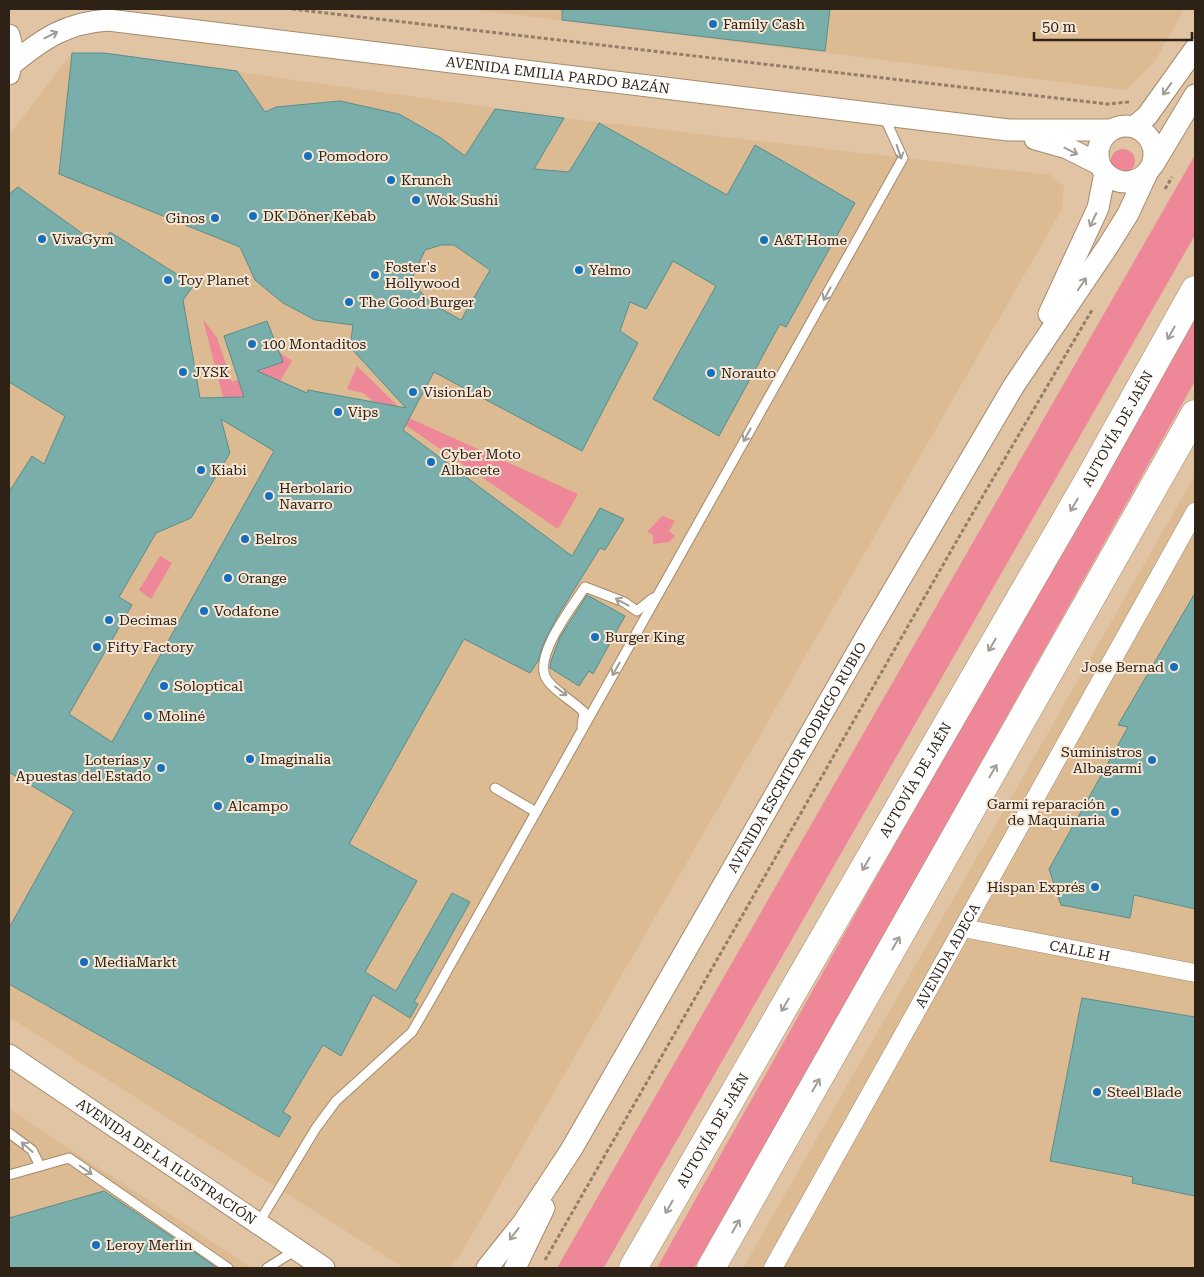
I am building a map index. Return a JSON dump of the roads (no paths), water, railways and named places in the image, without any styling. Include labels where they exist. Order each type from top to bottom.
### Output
[{"type":"highway","name":"AUTOVÍA DE JAÉN","points":[[633,1268],[1087,483],[1195,290]]},
{"type":"highway","points":[[711,1268],[1195,414]]},
{"type":"street","name":"AVENIDA EMILIA PARDO BAZÁN","points":[[90,9],[108,20]]},
{"type":"street","name":"AVENIDA EMILIA PARDO BAZÁN","points":[[11,69],[43,40],[72,25],[108,20],[874,112],[1008,130],[1109,130]]},
{"type":"street","points":[[9,35],[13,51],[11,69]]},
{"type":"street","points":[[1135,126],[1147,116],[1195,49]]},
{"type":"street","name":"AVENIDA ESCRITOR RODRIGO RUBIO","points":[[487,1268],[523,1223],[571,1150],[866,637],[1025,367],[1128,214],[1150,169],[1195,95]]},
{"type":"street","points":[[1126,125],[1135,126],[1150,138],[1154,146],[1150,169],[1140,179],[1121,182],[1102,169],[1099,146],[1109,130],[1126,125]]},
{"type":"street","name":"AVENIDA EMILIA PARDO BAZÁN","points":[[1008,130],[1067,148],[1102,169]]},
{"type":"street","name":"AVENIDA ESCRITOR RODRIGO RUBIO","points":[[1025,367],[1098,208],[1102,169]]},
{"type":"street","name":"AVENIDA ADECA","points":[[773,1268],[963,928],[1189,535],[1195,512]]},
{"type":"street","name":"CALLE H","points":[[963,928],[1195,973]]},
{"type":"street","name":"AVENIDA DE LA ILUSTRACIÓN","points":[[9,1055],[324,1268]]},
{"type":"street","name":"AVENIDA ESCRITOR RODRIGO RUBIO","points":[[515,1268],[571,1150]]},
{"type":"lane","points":[[258,1224],[316,1128],[336,1101],[412,1032],[903,158],[888,123],[874,112]]},
{"type":"lane","points":[[581,732],[584,712],[547,681],[542,667],[549,645],[585,587],[624,602],[638,611],[660,590]]},
{"type":"lane","points":[[495,788],[536,812]]},
{"type":"lane","points":[[9,1133],[32,1150],[40,1166]]},
{"type":"lane","points":[[9,1175],[69,1158],[228,1268]]},
{"type":"lane","points":[[267,1268],[296,1250]]},
{"type":"place","name":"Family Cash","points":[[713,24]]},
{"type":"place","name":"Pomodoro","points":[[308,156]]},
{"type":"place","name":"Krunch","points":[[391,180]]},
{"type":"place","name":"Wok Sushi","points":[[416,200]]},
{"type":"place","name":"DK Döner Kebab","points":[[253,216]]},
{"type":"place","name":"Ginos","points":[[215,218]]},
{"type":"place","name":"VivaGym","points":[[42,239]]},
{"type":"place","name":"A&T Home","points":[[764,240]]},
{"type":"place","name":"Yelmo","points":[[579,270]]},
{"type":"place","name":"Foster's Hollywood","points":[[375,275]]},
{"type":"place","name":"Toy Planet","points":[[168,280]]},
{"type":"place","name":"The Good Burger","points":[[349,302]]},
{"type":"place","name":"100 Montaditos","points":[[252,344]]},
{"type":"place","name":"JYSK","points":[[183,372]]},
{"type":"place","name":"Norauto","points":[[711,373]]},
{"type":"place","name":"VisionLab","points":[[413,392]]},
{"type":"place","name":"Vips","points":[[338,412]]},
{"type":"place","name":"Cyber Moto Albacete","points":[[431,462]]},
{"type":"place","name":"Kiabi","points":[[201,470]]},
{"type":"place","name":"Herbolario Navarro","points":[[269,496]]},
{"type":"place","name":"Belros","points":[[245,539]]},
{"type":"place","name":"Orange","points":[[228,578]]},
{"type":"place","name":"Vodafone","points":[[204,611]]},
{"type":"place","name":"Decimas","points":[[109,620]]},
{"type":"place","name":"Burger King","points":[[595,637]]},
{"type":"place","name":"Fifty Factory","points":[[97,647]]},
{"type":"place","name":"Jose Bernad","points":[[1174,667]]},
{"type":"place","name":"Soloptical","points":[[164,686]]},
{"type":"place","name":"Moliné","points":[[148,716]]},
{"type":"place","name":"Imaginalia","points":[[250,759]]},
{"type":"place","name":"Suministros Albagarmi","points":[[1152,760]]},
{"type":"place","name":"Loterías y Apuestas del Estado","points":[[161,768]]},
{"type":"place","name":"Alcampo","points":[[218,806]]},
{"type":"place","name":"Garmi reparación de Maquinaria","points":[[1115,812]]},
{"type":"place","name":"Hispan Exprés","points":[[1095,887]]},
{"type":"place","name":"MediaMarkt","points":[[84,962]]},
{"type":"place","name":"Steel Blade","points":[[1097,1092]]},
{"type":"place","name":"Leroy Merlin","points":[[96,1245]]}]
